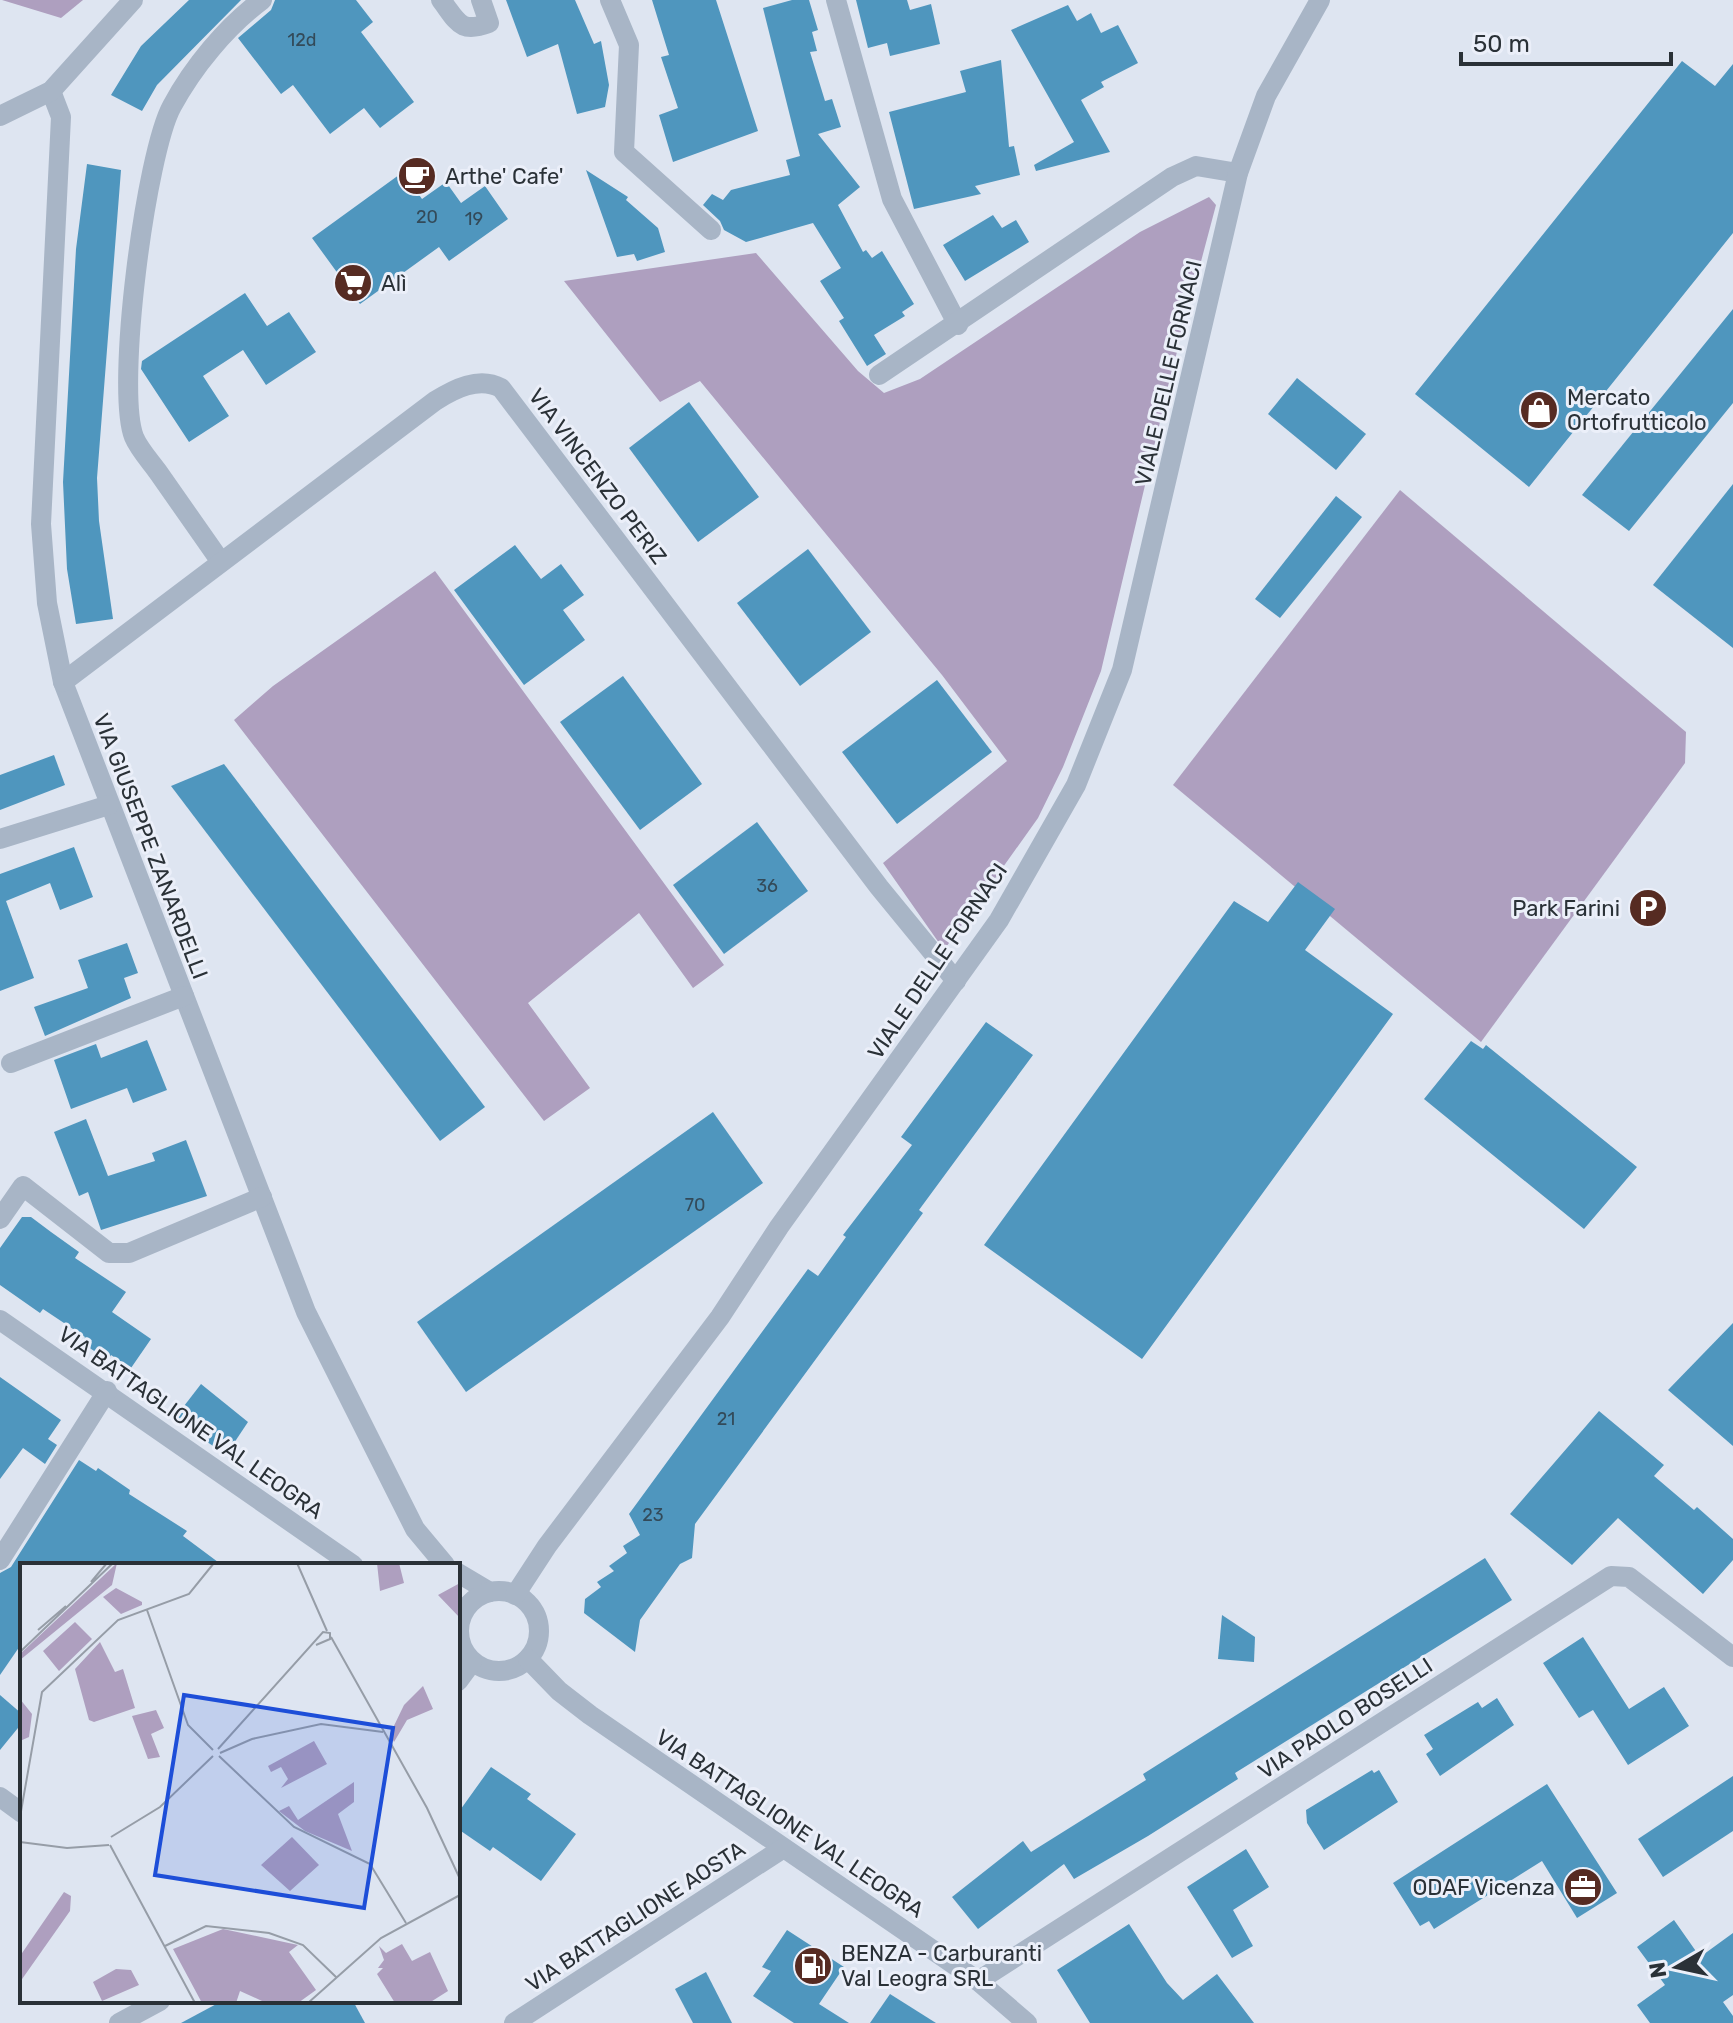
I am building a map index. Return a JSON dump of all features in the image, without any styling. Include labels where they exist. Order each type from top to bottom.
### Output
[{"type":"street","points":[[0,116],[51,91],[133,0]]},
{"type":"street","points":[[221,562],[134,437],[130,409],[130,349],[141,225],[156,149],[170,108],[203,59],[262,0]]},
{"type":"street","points":[[441,0],[461,26],[469,29],[489,23],[481,0]]},
{"type":"street","points":[[610,0],[629,45],[624,152],[711,230]]},
{"type":"street","points":[[836,0],[892,199],[958,325]]},
{"type":"street","name":"VIALE DELLE FORNACI","points":[[515,1595],[547,1546],[720,1317],[779,1227],[999,920],[1076,785],[1122,670],[1238,173],[1266,96],[1320,0]]},
{"type":"street","name":"VIA GIUSEPPE ZANARDELLI","points":[[51,91],[61,117],[41,524],[47,603],[63,682],[306,1312],[415,1529],[443,1563]]},
{"type":"street","points":[[879,375],[958,325],[1172,177],[1196,166],[1238,173]]},
{"type":"street","name":"VIA VINCENZO PERIZ","points":[[63,682],[435,401],[455,388],[490,382],[501,388],[861,864],[956,981]]},
{"type":"street","points":[[0,839],[109,805]]},
{"type":"street","points":[[11,1063],[184,996]]},
{"type":"street","points":[[0,1219],[23,1186],[109,1253],[129,1253],[262,1197]]},
{"type":"street","name":"VIA BATTAGLIONE VAL LEOGRA","points":[[0,1320],[107,1391],[350,1563]]},
{"type":"street","points":[[0,1560],[107,1391]]},
{"type":"street","points":[[460,1574],[490,1592],[515,1595],[530,1606],[538,1624],[537,1642],[528,1659],[501,1672],[472,1662],[461,1643],[460,1632]]},
{"type":"street","name":"VIA PAOLO BOSELLI","points":[[978,1981],[1611,1576],[1629,1577],[1733,1657]]},
{"type":"street","points":[[460,1620],[476,1598],[490,1592]]},
{"type":"street","name":"VIA BATTAGLIONE VAL LEOGRA","points":[[528,1659],[559,1691],[590,1715],[978,1981],[1027,2023]]},
{"type":"street","points":[[460,1678],[472,1662]]},
{"type":"street","points":[[0,1797],[20,1812]]},
{"type":"street","name":"VIA BATTAGLIONE AOSTA","points":[[514,2023],[782,1849]]},
{"type":"street","points":[[119,2023],[156,2003]]},
{"type":"shaded area","points":[[2,0],[83,0],[61,18]]},
{"type":"shaded area","points":[[1209,197],[1216,205],[1173,367],[1101,671],[1063,767],[1038,818],[944,950],[883,863],[1007,761],[942,675],[700,381],[660,402],[564,281],[756,253],[858,371],[884,393],[920,379],[1140,232]]},
{"type":"shaded area","points":[[1400,490],[1686,732],[1685,763],[1481,1042],[1173,785]]},
{"type":"shaded area","points":[[435,571],[724,965],[693,988],[639,913],[528,1003],[590,1088],[544,1121],[234,720],[273,686]]},
{"type":"building","points":[[189,0],[241,0],[157,85],[142,111],[111,95],[141,46]]},
{"type":"building","points":[[275,0],[356,0],[373,22],[361,32],[414,102],[380,128],[364,108],[330,134],[293,85],[281,94],[238,38],[271,10]]},
{"type":"building","points":[[506,0],[575,0],[594,44],[601,41],[609,85],[605,107],[577,114],[558,44],[527,57]]},
{"type":"building","points":[[652,0],[716,0],[758,131],[673,162],[659,115],[678,108],[661,57],[669,55]]},
{"type":"building","points":[[792,0],[809,0],[818,30],[812,32],[817,51],[810,52],[825,101],[832,99],[841,127],[818,134],[860,187],[838,205],[863,252],[866,250],[872,258],[882,251],[914,304],[902,312],[905,316],[874,335],[886,354],[867,366],[839,321],[844,318],[820,281],[841,268],[813,223],[746,242],[724,230],[720,221],[703,205],[712,194],[723,200],[731,190],[790,175],[786,160],[800,156],[763,8]]},
{"type":"building","points":[[856,0],[907,0],[910,10],[931,4],[940,44],[890,56],[887,43],[868,48]]},
{"type":"building","points":[[1068,5],[1077,21],[1091,13],[1101,33],[1118,25],[1138,63],[1101,82],[1104,87],[1081,100],[1110,152],[1036,171],[1034,165],[1074,142],[1011,30]]},
{"type":"building","points":[[1001,60],[1009,147],[1014,146],[1020,175],[975,186],[981,194],[914,209],[889,112],[966,92],[960,71]]},
{"type":"building","points":[[1682,61],[1715,86],[1733,64],[1733,233],[1529,487],[1415,394]]},
{"type":"building","points":[[87,164],[121,170],[97,478],[99,521],[113,619],[76,624],[67,569],[63,482],[76,249]]},
{"type":"building","points":[[586,170],[628,197],[626,200],[658,228],[665,252],[637,261],[634,254],[617,257]]},
{"type":"building","points":[[403,172],[422,199],[446,182],[461,203],[485,186],[508,219],[449,261],[439,247],[360,304],[312,238]]},
{"type":"building","points":[[993,215],[1002,228],[1016,220],[1029,242],[965,281],[943,245]]},
{"type":"building","points":[[245,293],[267,326],[289,312],[316,352],[266,385],[243,350],[203,376],[229,416],[189,442],[141,369],[142,361]]},
{"type":"building","points":[[1733,309],[1733,403],[1629,531],[1582,495]]},
{"type":"building","points":[[1297,378],[1366,434],[1336,470],[1268,414]]},
{"type":"building","points":[[689,402],[759,497],[698,542],[629,448]]},
{"type":"building","points":[[1733,484],[1733,648],[1653,585]]},
{"type":"building","points":[[1336,496],[1362,517],[1280,618],[1255,599]]},
{"type":"building","points":[[515,545],[541,579],[561,564],[584,595],[563,610],[585,640],[524,685],[454,590]]},
{"type":"building","points":[[808,549],[871,632],[800,686],[737,603]]},
{"type":"building","points":[[623,676],[702,784],[640,830],[560,722]]},
{"type":"building","points":[[937,680],[992,752],[897,824],[842,752]]},
{"type":"building","points":[[54,755],[65,785],[0,810],[0,775]]},
{"type":"building","points":[[224,764],[485,1107],[440,1141],[171,786]]},
{"type":"building","points":[[757,822],[808,891],[724,954],[673,885]]},
{"type":"building","points":[[74,847],[93,897],[60,910],[50,883],[6,901],[34,978],[0,991],[0,874]]},
{"type":"building","points":[[1298,882],[1335,909],[1305,950],[1393,1014],[1142,1359],[984,1245],[1234,901],[1268,922]]},
{"type":"building","points":[[127,943],[138,973],[124,978],[131,998],[45,1036],[34,1007],[88,988],[78,960]]},
{"type":"building","points":[[986,1022],[1033,1055],[919,1210],[923,1213],[695,1524],[692,1558],[680,1564],[640,1620],[635,1652],[584,1613],[585,1599],[601,1587],[597,1582],[614,1571],[609,1566],[627,1553],[623,1546],[640,1535],[629,1514],[808,1269],[818,1276],[846,1237],[843,1235],[912,1145],[901,1137]]},
{"type":"building","points":[[147,1040],[167,1090],[133,1103],[127,1088],[71,1109],[54,1060],[96,1044],[101,1058]]},
{"type":"building","points":[[1471,1041],[1483,1049],[1486,1045],[1637,1167],[1584,1229],[1424,1099]]},
{"type":"building","points":[[713,1112],[763,1183],[466,1392],[417,1322]]},
{"type":"building","points":[[86,1119],[108,1176],[155,1161],[152,1153],[186,1140],[207,1196],[101,1230],[88,1192],[79,1196],[54,1132]]},
{"type":"building","points":[[22,1217],[31,1217],[79,1252],[75,1258],[126,1292],[112,1312],[151,1339],[131,1368],[111,1355],[108,1360],[82,1343],[85,1337],[43,1309],[40,1313],[0,1285],[0,1248]]},
{"type":"building","points":[[1733,1323],[1733,1446],[1668,1390]]},
{"type":"building","points":[[0,1377],[61,1420],[48,1439],[57,1445],[45,1464],[23,1448],[0,1479]]},
{"type":"building","points":[[201,1384],[248,1422],[226,1455],[174,1419]]},
{"type":"building","points":[[1599,1411],[1664,1465],[1654,1476],[1694,1510],[1697,1507],[1733,1539],[1733,1560],[1703,1594],[1618,1518],[1572,1565],[1510,1514]]},
{"type":"building","points":[[79,1460],[96,1471],[98,1468],[130,1490],[129,1494],[187,1531],[183,1536],[219,1563],[20,1563],[20,1646],[0,1675],[0,1573],[11,1567]]},
{"type":"building","points":[[1485,1558],[1512,1600],[1235,1773],[1238,1779],[1074,1879],[1064,1864],[978,1929],[952,1897],[1023,1841],[1031,1852],[1146,1780],[1143,1774]]},
{"type":"building","points":[[1222,1615],[1255,1637],[1254,1662],[1218,1659]]},
{"type":"building","points":[[1583,1637],[1629,1709],[1664,1687],[1689,1726],[1628,1765],[1593,1710],[1579,1718],[1543,1663]]},
{"type":"building","points":[[0,1695],[20,1712],[20,1725],[0,1750]]},
{"type":"building","points":[[1497,1698],[1514,1725],[1440,1776],[1426,1754],[1433,1749],[1424,1735],[1478,1702],[1482,1708]]},
{"type":"building","points":[[491,1767],[531,1794],[527,1799],[576,1834],[541,1881],[493,1847],[490,1851],[460,1830],[460,1810]]},
{"type":"building","points":[[1372,1770],[1374,1773],[1379,1770],[1398,1802],[1324,1850],[1307,1823],[1306,1810]]},
{"type":"building","points":[[1733,1776],[1733,1831],[1663,1877],[1638,1839]]},
{"type":"building","points":[[1547,1784],[1617,1893],[1577,1918],[1542,1861],[1434,1929],[1429,1921],[1420,1926],[1393,1883]]},
{"type":"building","points":[[1246,1849],[1269,1887],[1233,1910],[1253,1946],[1232,1958],[1187,1887]]},
{"type":"building","points":[[1674,1920],[1700,1957],[1733,1933],[1733,1995],[1723,2002],[1733,2016],[1733,2023],[1650,2023],[1637,2005],[1665,1985],[1637,1947]]},
{"type":"building","points":[[1129,1924],[1167,1983],[1183,2000],[1217,1974],[1254,2023],[1090,2023],[1057,1970]]},
{"type":"building","points":[[787,1930],[844,1967],[819,2004],[849,2023],[794,2023],[753,1996],[771,1971],[762,1967]]},
{"type":"building","points":[[706,1972],[732,2023],[693,2023],[675,1989]]},
{"type":"building","points":[[890,1994],[936,2023],[870,2023]]},
{"type":"building","points":[[218,2003],[354,2003],[365,2023],[181,2023]]},
{"type":"place","name":"Arthe' Cafe'","points":[[417,176]]},
{"type":"place","name":"Alì","points":[[353,283]]},
{"type":"place","name":"Mercato Ortofrutticolo","points":[[1539,410]]},
{"type":"place","name":"Park Farini","points":[[1648,908]]},
{"type":"place","name":"ODAF Vicenza","points":[[1583,1887]]},
{"type":"place","name":"BENZA - Carburanti Val Leogra SRL","points":[[813,1966]]}]
